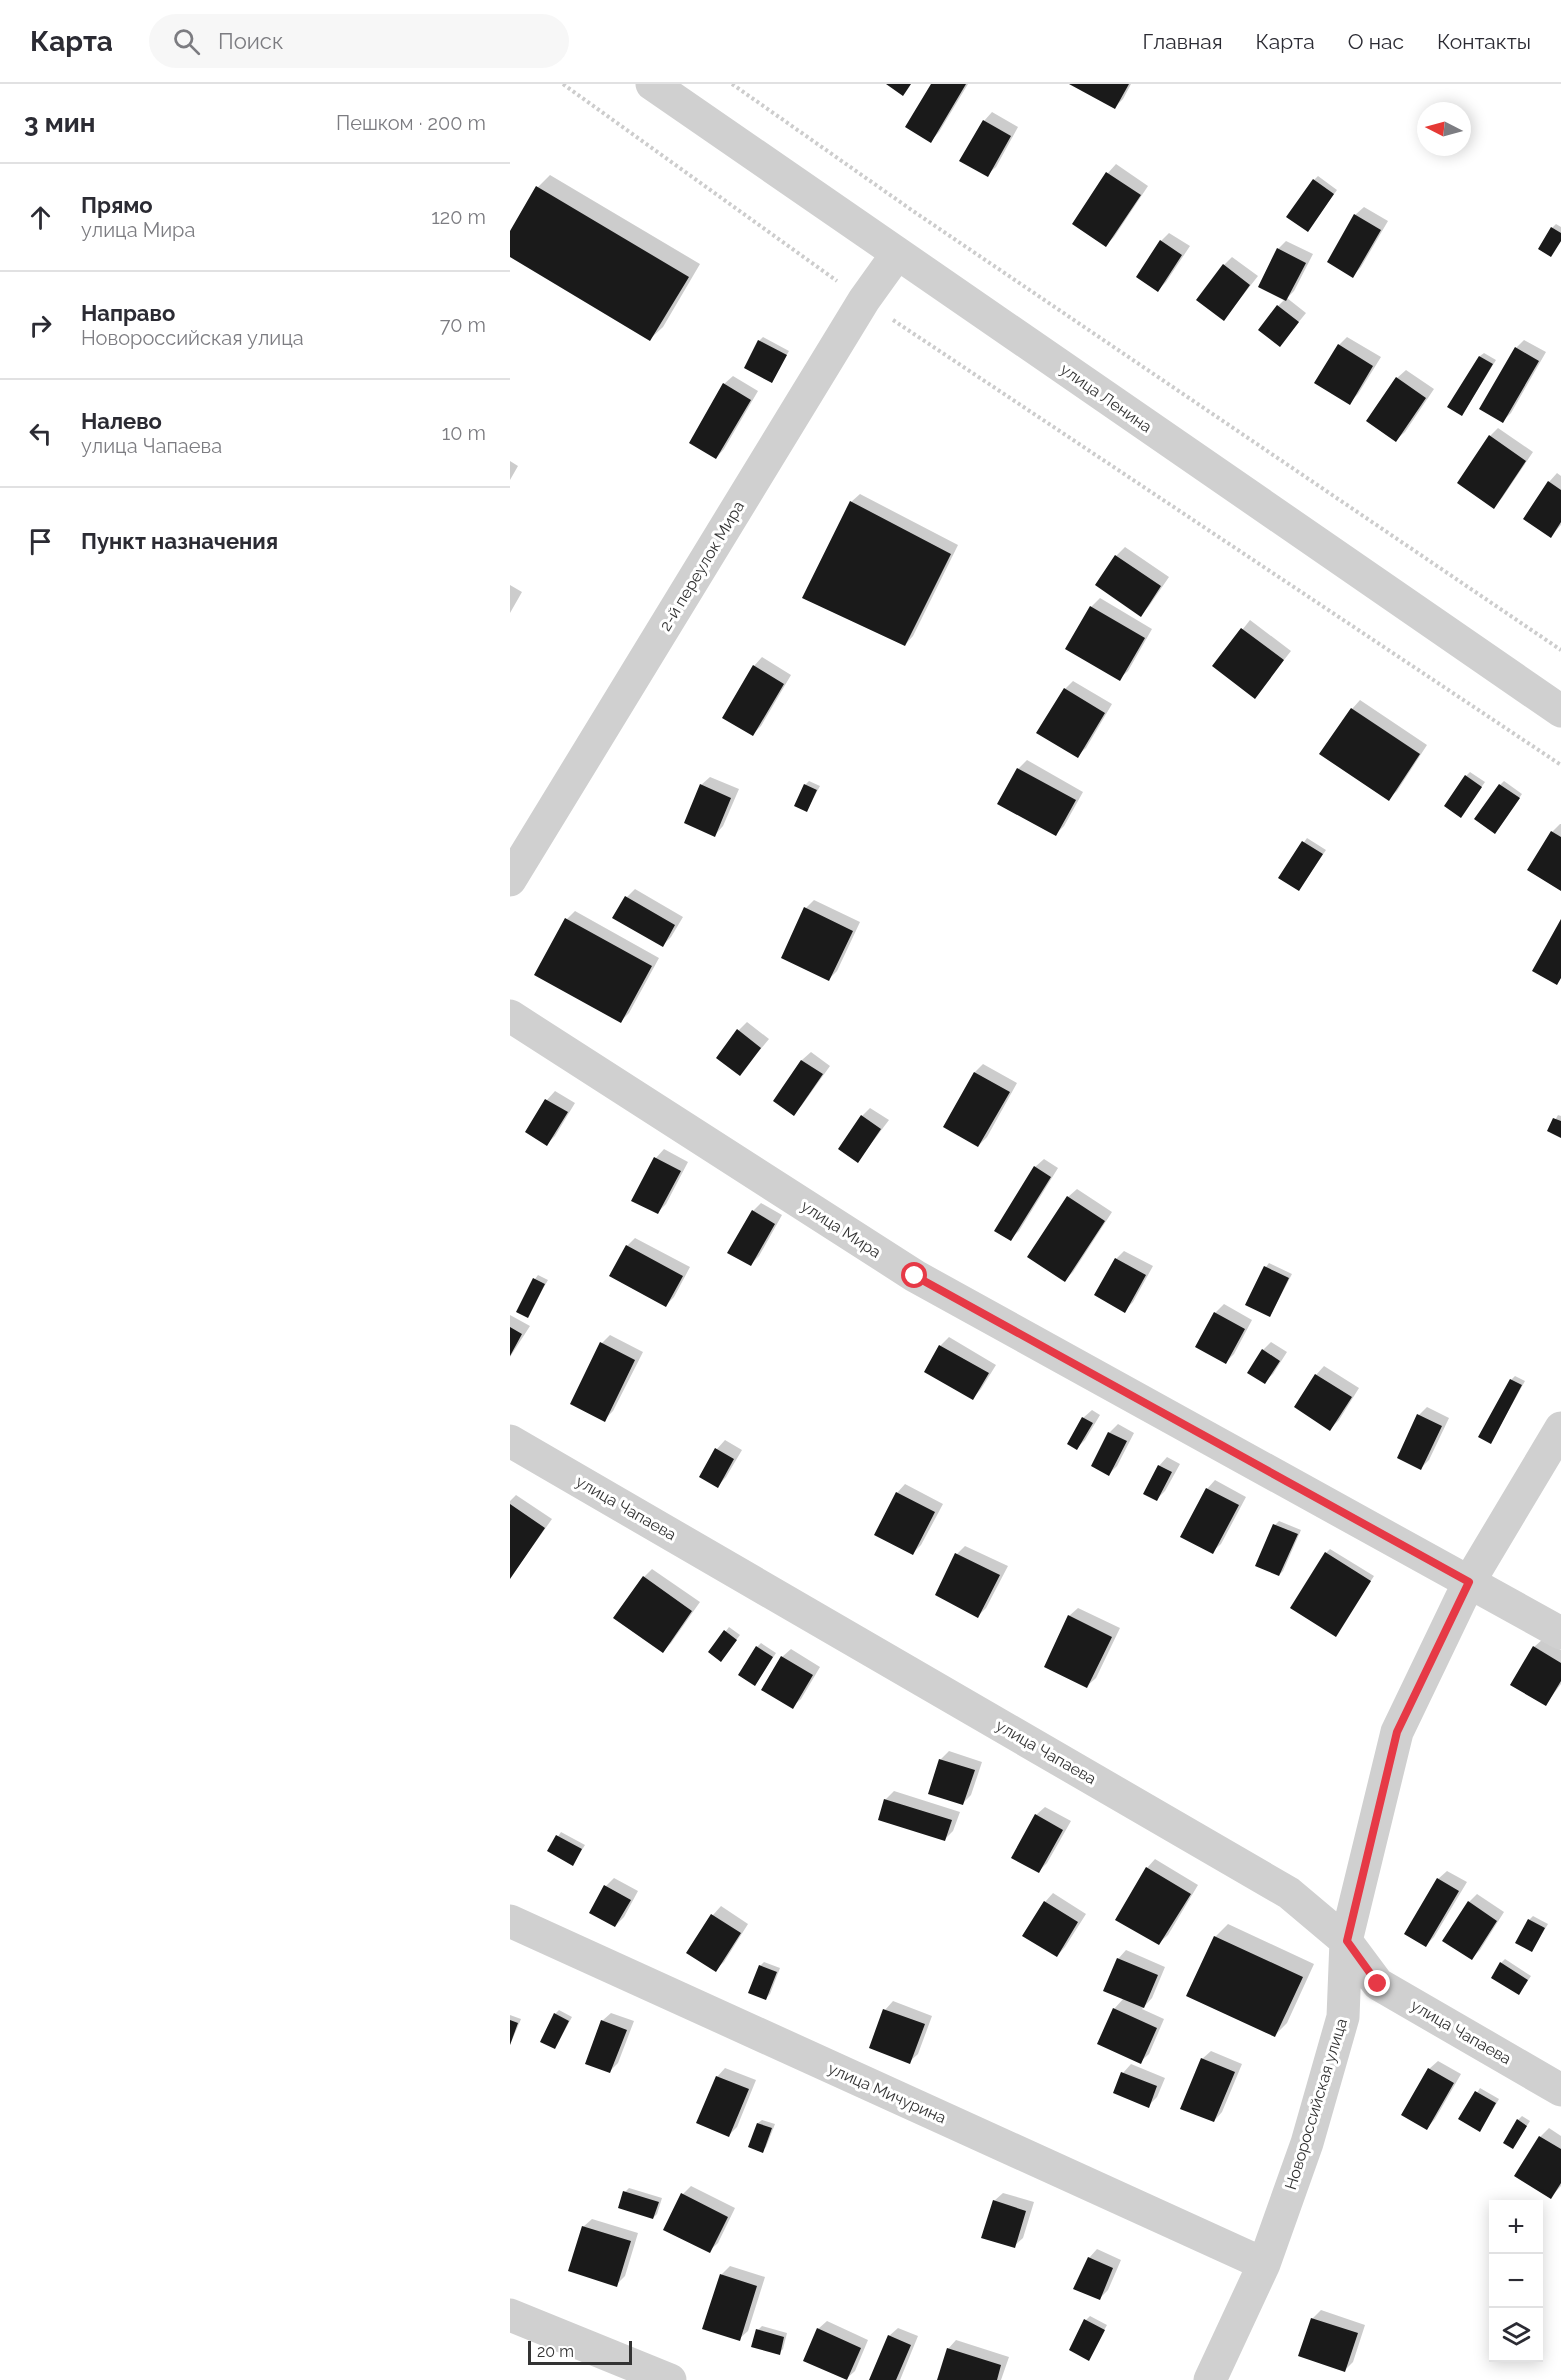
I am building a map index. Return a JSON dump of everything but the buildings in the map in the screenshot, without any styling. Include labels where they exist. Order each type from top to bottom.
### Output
[{"type":"street","name":"улица Ленина","points":[[652,84],[1561,711]]},
{"type":"street","name":"2-й переулок Мира","points":[[510,880],[864,300],[897,254]]},
{"type":"street","name":"улица Мира","points":[[510,1016],[915,1276],[1561,1633]]},
{"type":"street","name":"Новороссийская улица","points":[[1210,2380],[1264,2264],[1307,2143],[1343,2017],[1347,1941],[1397,1732],[1469,1582],[1561,1428]]},
{"type":"street","name":"улица Чапаева","points":[[510,1441],[1289,1893],[1347,1941],[1378,1984],[1561,2090]]},
{"type":"street","name":"улица Мичурина","points":[[510,1921],[1264,2264]]},
{"type":"street","points":[[510,2315],[670,2380]]},
{"type":"path","points":[[563,84],[864,300],[1561,765]]},
{"type":"path","points":[[732,84],[913,211],[1561,650]]},
{"type":"route","points":[[915,1276],[1469,1582],[1397,1732],[1347,1941],[1378,1984]]}]
